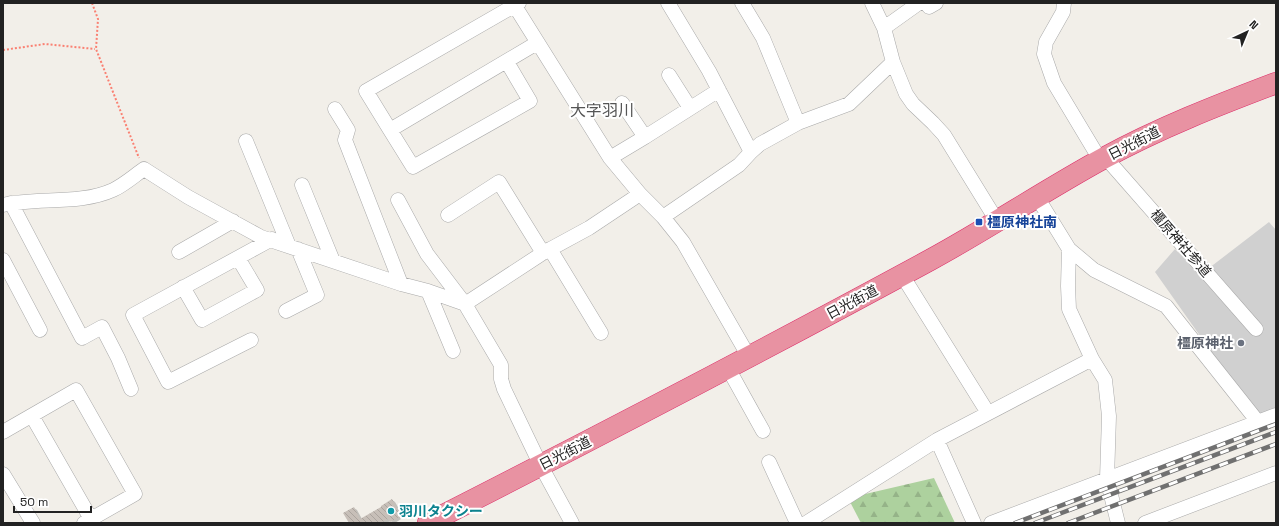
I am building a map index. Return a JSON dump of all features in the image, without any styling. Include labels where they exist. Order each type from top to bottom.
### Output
[{"type":"highway","name":"日光街道","points":[[428,523],[541,466],[902,275],[955,246],[1106,158],[1170,126],[1276,83]]},
{"type":"street","points":[[668,3],[709,71],[751,152]]},
{"type":"street","points":[[742,3],[763,38],[798,123]]},
{"type":"street","points":[[872,3],[884,28],[892,62],[906,94],[913,104],[944,135],[997,221]]},
{"type":"street","points":[[884,28],[919,3]]},
{"type":"street","points":[[926,3],[929,7],[936,3]]},
{"type":"street","name":"橿原神社参道","points":[[1064,3],[1063,12],[1046,42],[1044,54],[1054,83],[1096,153],[1106,158],[1256,329]]},
{"type":"street","points":[[507,62],[530,101],[413,167],[366,91],[515,4],[537,43],[610,158],[640,194],[664,217],[682,242],[749,357]]},
{"type":"street","points":[[390,130],[537,43]]},
{"type":"street","points":[[664,217],[739,165],[760,144],[798,123],[849,104],[892,62]]},
{"type":"street","points":[[669,75],[690,108]]},
{"type":"street","points":[[610,158],[645,138],[719,90]]},
{"type":"street","points":[[622,103],[645,138]]},
{"type":"street","points":[[335,109],[348,130],[345,140],[401,284]]},
{"type":"street","points":[[246,140],[293,247],[317,295],[286,311]]},
{"type":"street","points":[[132,389],[102,327],[82,338],[7,204],[56,201],[97,196],[114,190],[144,169],[188,197],[261,237],[272,239],[333,261],[464,304]]},
{"type":"street","points":[[448,215],[500,182],[600,333]]},
{"type":"street","points":[[302,185],[333,261]]},
{"type":"street","points":[[464,304],[547,251],[589,228],[640,194]]},
{"type":"street","points":[[1037,197],[1069,249],[1094,270],[1166,306],[1258,422]]},
{"type":"street","points":[[398,200],[427,254],[464,304],[501,365],[501,379],[504,390],[541,466],[572,523]]},
{"type":"street","points":[[179,252],[232,221]]},
{"type":"street","points":[[251,340],[168,382],[133,315],[272,239]]},
{"type":"street","points":[[1069,249],[1069,309],[1092,359],[1105,380],[1110,416],[1107,479],[1115,505],[1118,523]]},
{"type":"street","points":[[184,287],[202,320],[257,290],[238,258]]},
{"type":"street","points":[[3,260],[40,330]]},
{"type":"street","points":[[902,275],[988,413]]},
{"type":"street","points":[[428,291],[453,351]]},
{"type":"street","points":[[806,523],[937,440],[1092,359]]},
{"type":"street","points":[[728,368],[763,431]]},
{"type":"street","points":[[3,432],[76,390],[135,494],[88,521],[32,416]]},
{"type":"street","points":[[991,523],[1276,415]]},
{"type":"street","points":[[937,440],[974,523]]},
{"type":"street","points":[[769,462],[797,523]]},
{"type":"street","points":[[1145,523],[1276,473]]},
{"type":"street","points":[[3,474],[33,523]]},
{"type":"path","points":[[92,3],[98,19],[96,49],[144,169]]},
{"type":"path","points":[[3,50],[45,44],[96,49]]},
{"type":"shaded area","name":"橿原神社","points":[[1269,222],[1276,230],[1276,411],[1258,418],[1155,272],[1175,249],[1200,275]]},
{"type":"green space","points":[[934,478],[955,523],[861,523],[848,498]]},
{"type":"building","points":[[392,499],[401,516],[390,522],[388,519],[381,523],[349,523],[343,513],[354,507],[360,519]]},
{"type":"railway","points":[[1015,523],[1276,424]]},
{"type":"railway","points":[[1035,523],[1276,432]]},
{"type":"railway","points":[[1068,523],[1276,444]]},
{"type":"place","name":"橿原神社南","points":[[979,222]]},
{"type":"place","name":"橿原神社","points":[[1241,343]]},
{"type":"place","name":"羽川タクシー","points":[[391,511]]},
{"type":"district","name":"大字羽川","points":[[602,110]]}]
